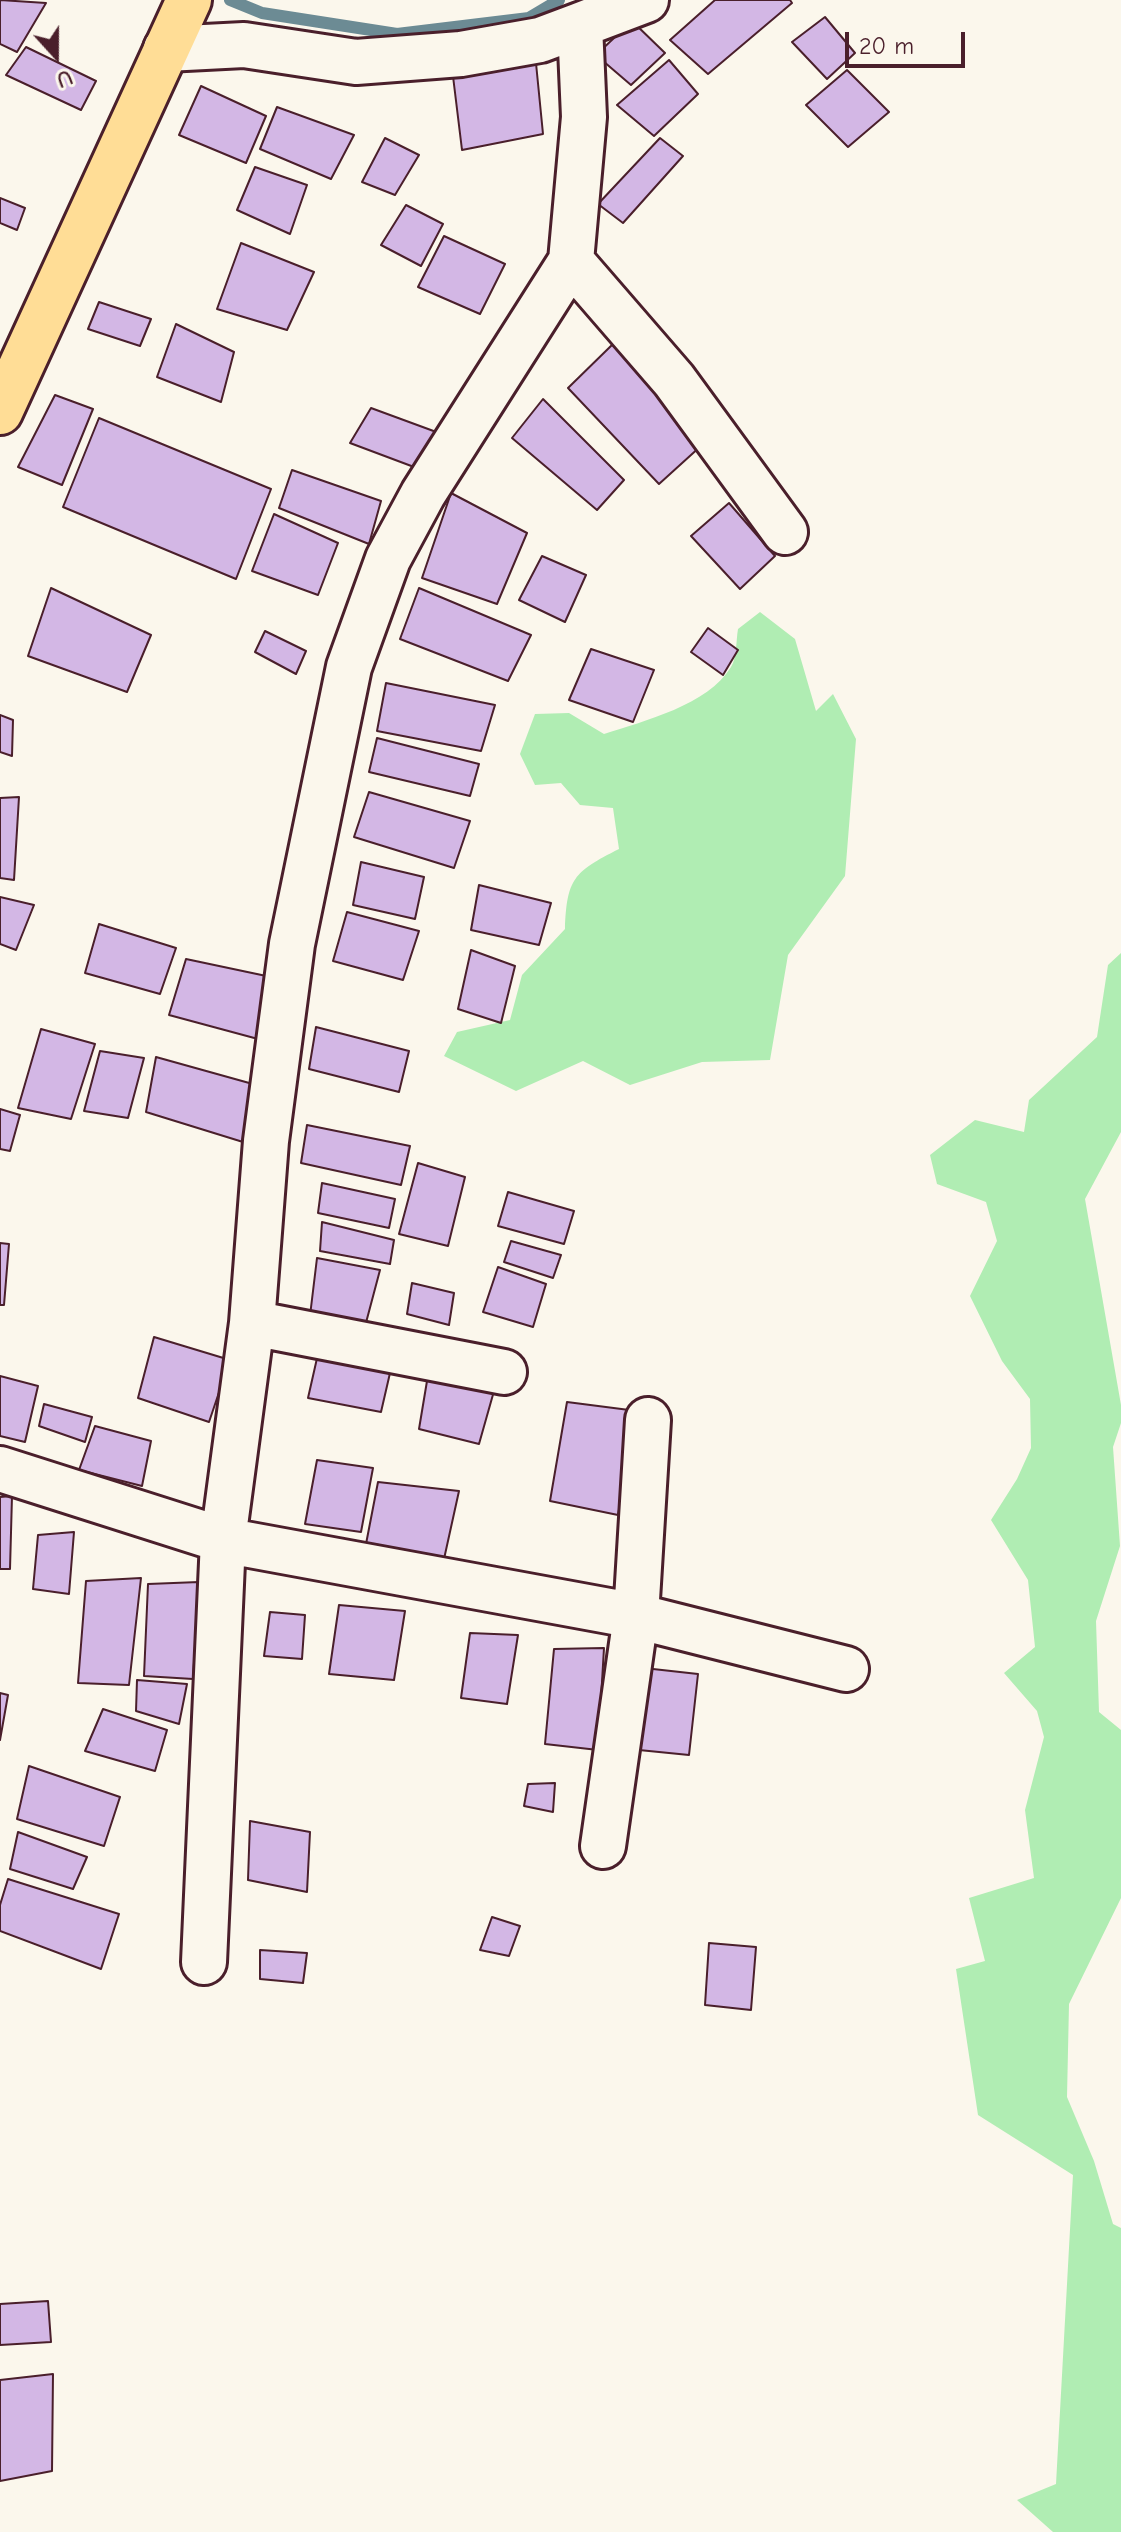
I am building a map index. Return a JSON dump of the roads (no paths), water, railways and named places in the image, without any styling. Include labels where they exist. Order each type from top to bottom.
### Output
[{"type":"highway","points":[[0,412],[176,27]]},
{"type":"street","points":[[176,27],[244,45],[356,62],[461,54],[540,40],[646,0]]},
{"type":"street","points":[[204,1962],[223,1540],[252,1323],[266,1141],[292,944],[349,667],[388,559],[423,494],[571,261],[584,117],[580,25]]},
{"type":"street","points":[[571,261],[674,380],[785,532]]},
{"type":"street","points":[[252,1323],[504,1372]]},
{"type":"street","points":[[603,1846],[636,1616],[648,1420]]},
{"type":"street","points":[[0,1469],[223,1540],[636,1616],[846,1669]]},
{"type":"waterway","points":[[230,0],[262,13],[397,34],[529,18],[559,0]]}]
